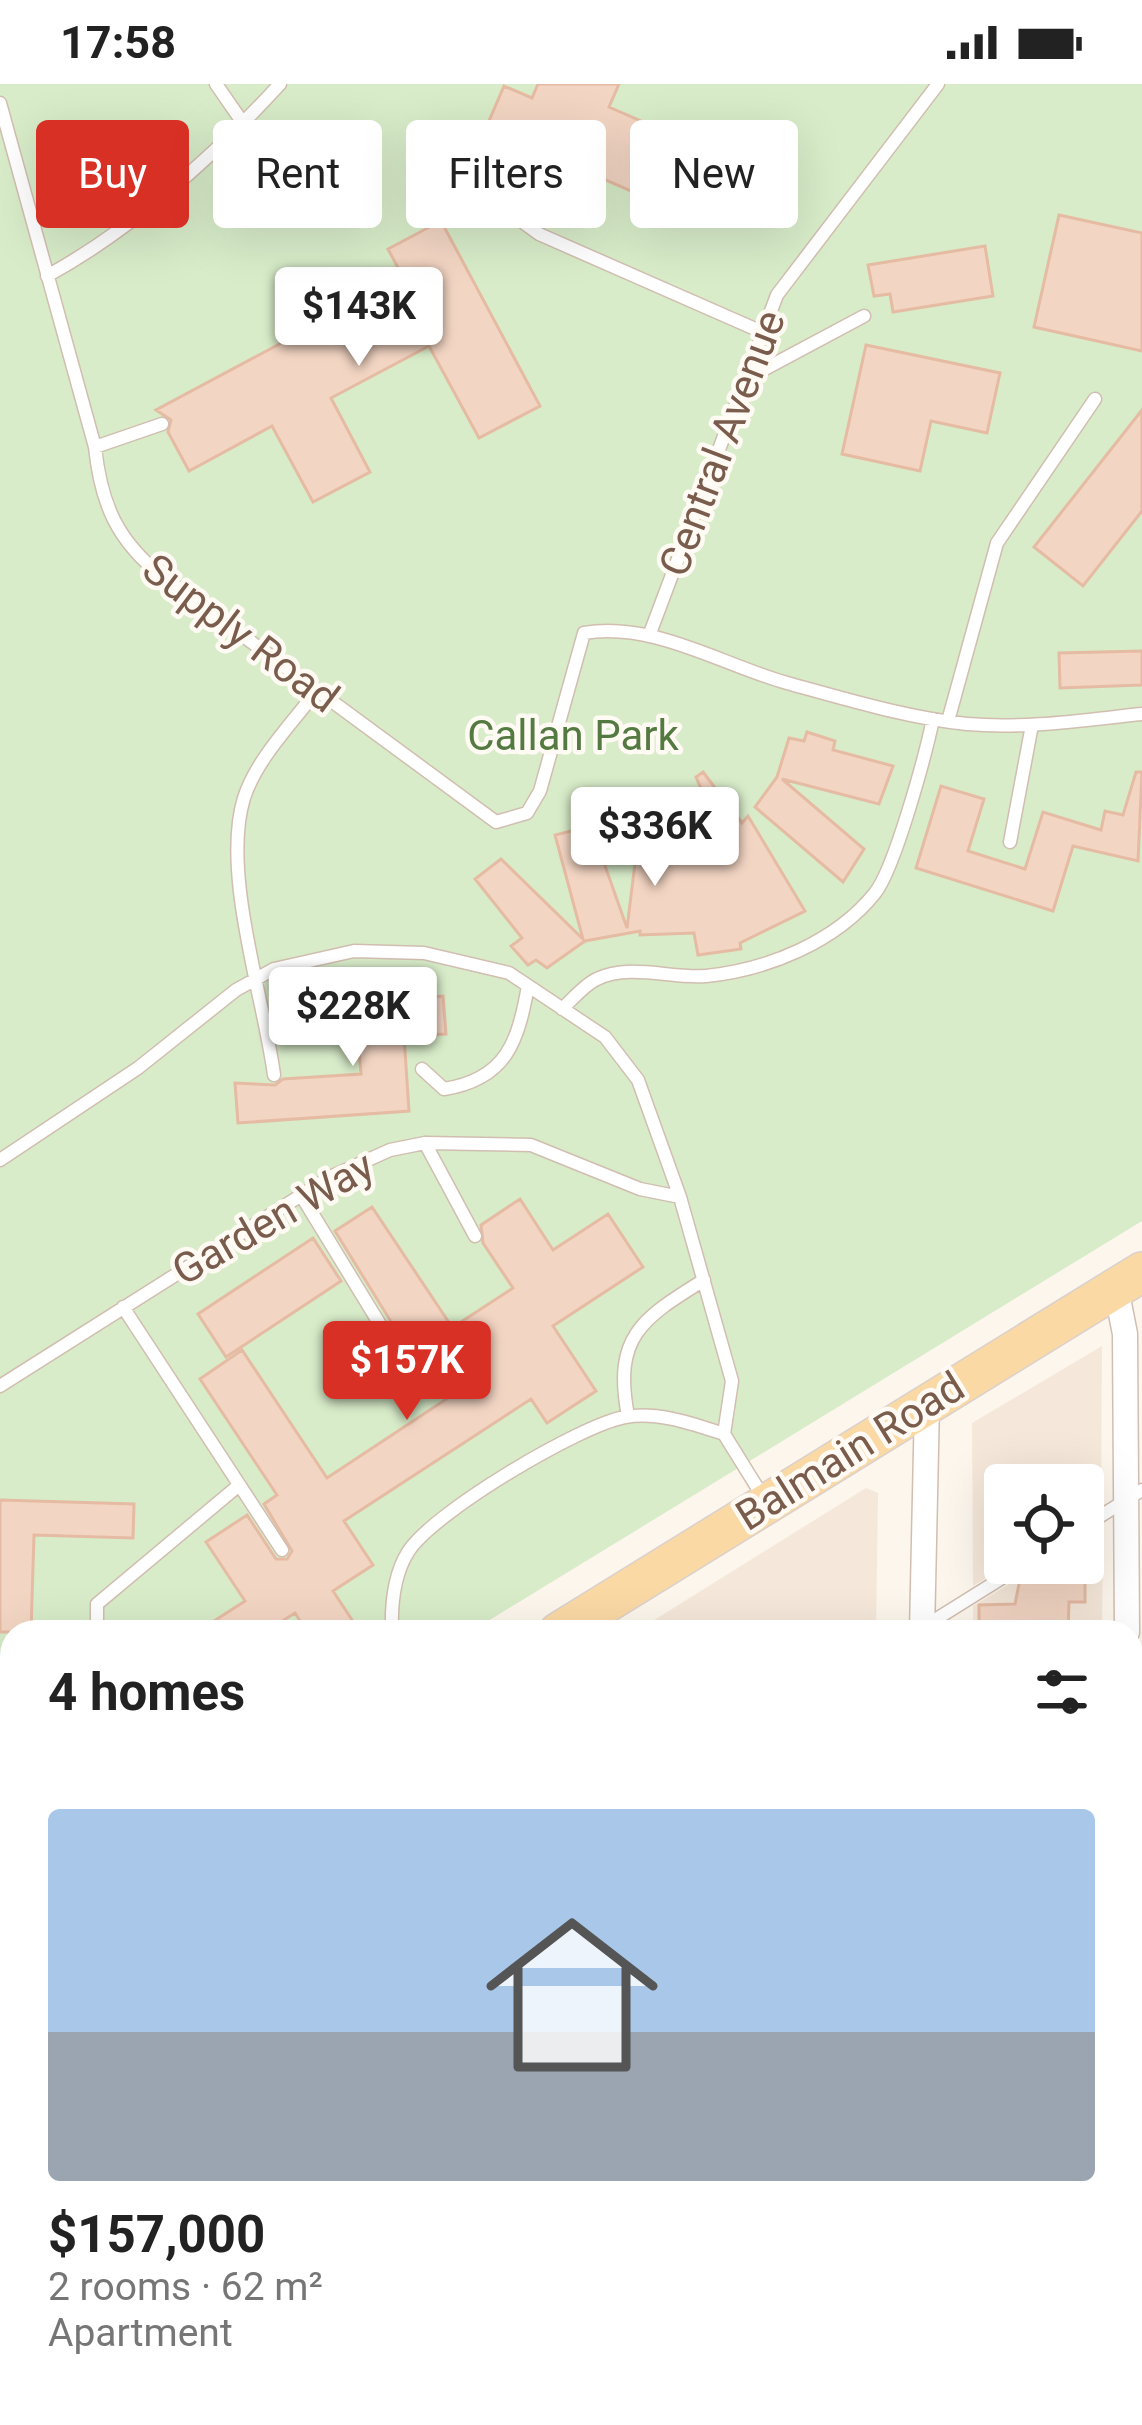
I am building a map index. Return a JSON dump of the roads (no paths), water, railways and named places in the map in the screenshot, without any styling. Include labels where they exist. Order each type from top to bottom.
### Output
[{"type":"main road","name":"Balmain Road","points":[[578,1620],[1129,1280]]},
{"type":"street","points":[[1128,1620],[1135,1494],[1125,1334],[1129,1280]]},
{"type":"street","points":[[920,1620],[927,1404]]},
{"type":"lane","points":[[215,84],[242,120]]},
{"type":"lane","points":[[247,120],[280,84]]},
{"type":"lane","name":"Central Avenue","points":[[649,636],[777,295],[938,84]]},
{"type":"lane","name":"Supply Road","points":[[0,103],[95,447],[100,495],[137,557],[496,822],[527,813],[540,791],[584,633],[613,628],[649,636]]},
{"type":"lane","points":[[47,276],[121,228],[213,149]]},
{"type":"lane","points":[[531,228],[763,332]]},
{"type":"lane","points":[[745,380],[864,316]]},
{"type":"lane","points":[[562,1009],[596,979],[633,972],[704,976],[763,966],[823,935],[875,892],[941,720],[997,543],[1095,399]]},
{"type":"lane","points":[[95,447],[162,424]]},
{"type":"lane","points":[[649,636],[784,682],[941,720],[1032,725],[1142,714]]},
{"type":"lane","points":[[274,1075],[255,980],[242,876],[242,802],[256,772],[317,690]]},
{"type":"lane","points":[[1010,842],[1032,725]]},
{"type":"lane","points":[[0,1160],[274,969],[353,951],[424,953],[508,973],[604,1037],[638,1080],[680,1197],[732,1381],[724,1434],[766,1502]]},
{"type":"lane","points":[[422,1069],[444,1089],[466,1085],[495,1069],[519,1037],[528,986]]},
{"type":"lane","points":[[424,1143],[476,1236]]},
{"type":"lane","name":"Garden Way","points":[[0,1386],[301,1195],[390,1150],[424,1143],[531,1145],[640,1189],[680,1197]]},
{"type":"lane","points":[[301,1195],[384,1331]]},
{"type":"lane","points":[[628,1416],[621,1364],[627,1341],[667,1303],[704,1280]]},
{"type":"lane","points":[[123,1307],[282,1550]]},
{"type":"lane","points":[[394,1620],[401,1565],[430,1526],[593,1426],[628,1416],[663,1417],[724,1434]]},
{"type":"lane","points":[[97,1620],[97,1604],[238,1486]]},
{"type":"lane","points":[[1104,1514],[1135,1494]]},
{"type":"lane","points":[[937,1620],[993,1584]]},
{"type":"park label","name":"Callan Park","points":[[573,735]]}]
